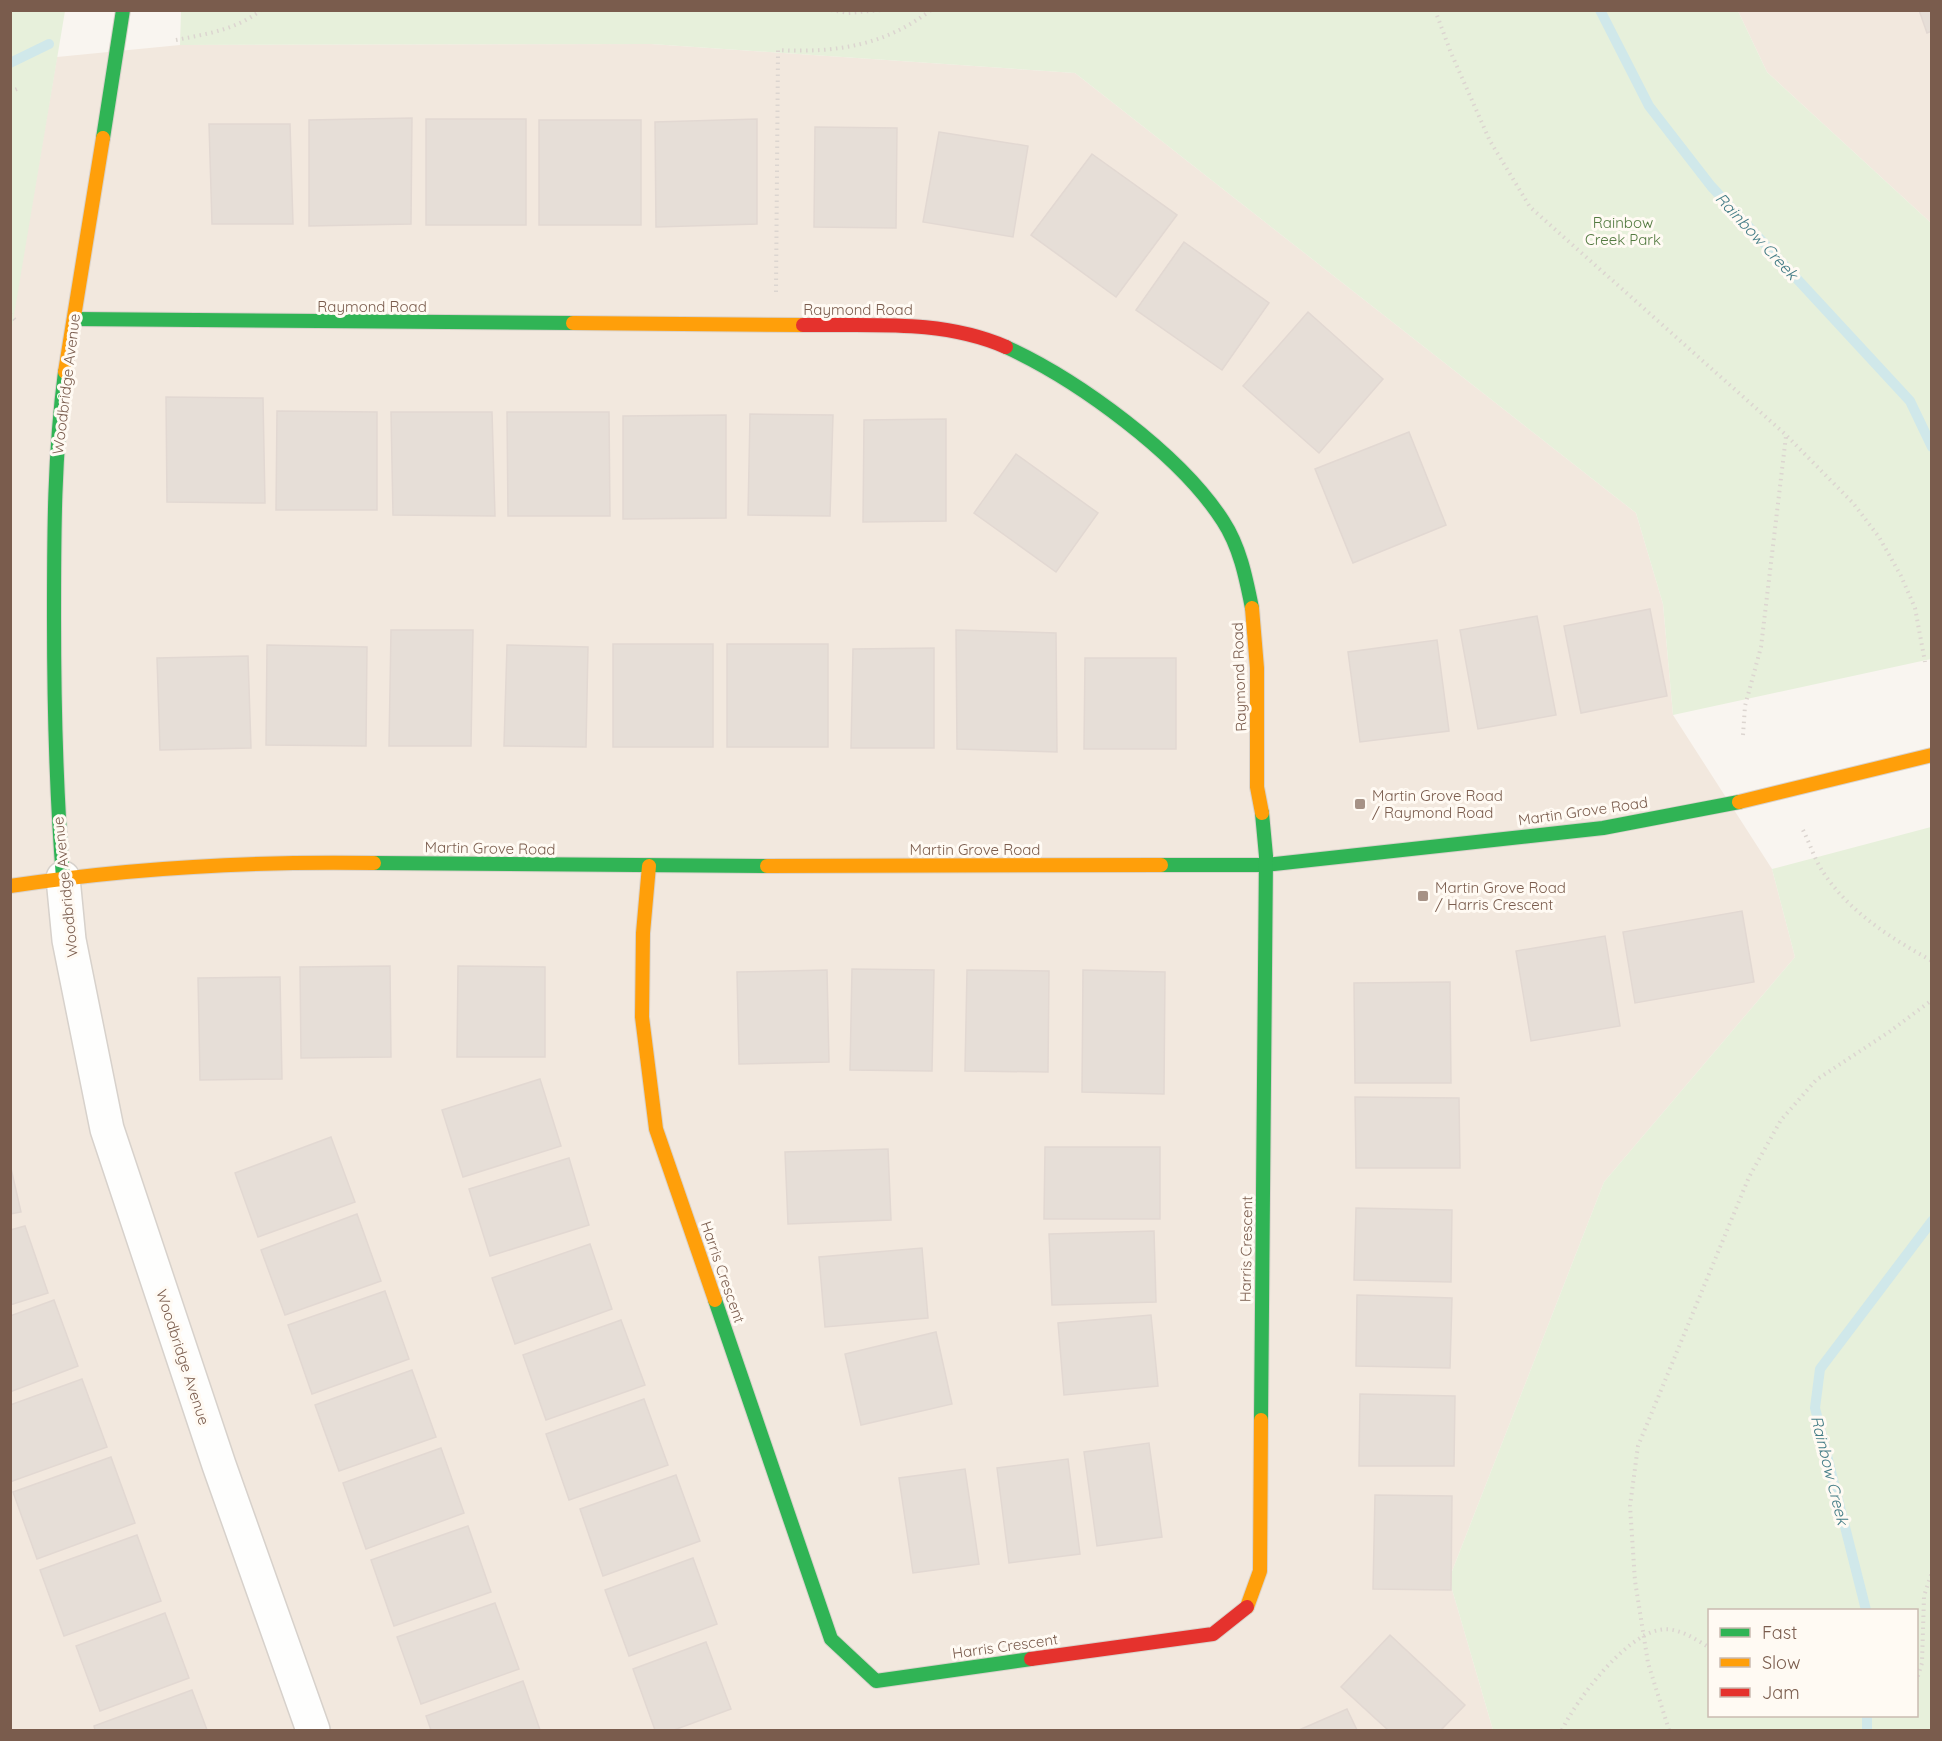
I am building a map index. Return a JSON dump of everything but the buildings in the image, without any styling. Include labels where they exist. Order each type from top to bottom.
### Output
[{"type":"street","name":"Woodbridge Avenue","points":[[123,10],[59,421],[54,571],[57,814],[69,940],[107,1129],[219,1465],[313,1731]]},
{"type":"street","name":"Raymond Road","points":[[74,320],[916,326],[981,336],[1007,347],[1062,379],[1140,433],[1173,460],[1223,521],[1238,550],[1250,590],[1257,634],[1257,787],[1262,802],[1266,865]]},
{"type":"street","name":"Martin Grove Road","points":[[10,885],[63,878],[212,866],[331,862],[649,866],[1266,865],[1604,828],[1742,801],[1932,755]]},
{"type":"street","name":"Harris Crescent","points":[[649,866],[643,933],[642,1017],[656,1129],[831,1639],[876,1681],[1213,1634],[1246,1610],[1260,1571],[1263,926],[1266,865]]},
{"type":"path","points":[[176,40],[219,31],[247,21],[261,10]]},
{"type":"path","points":[[831,10],[848,14],[882,10]]},
{"type":"path","points":[[776,326],[778,50],[816,52],[849,49],[908,26],[931,10]]},
{"type":"path","points":[[1435,10],[1451,54],[1490,141],[1530,207],[1786,435],[1853,503],[1879,537],[1901,576],[1915,608],[1925,662]]},
{"type":"path","points":[[10,92],[19,88]]},
{"type":"path","points":[[10,314],[15,320]]},
{"type":"path","points":[[1743,735],[1745,706],[1761,647],[1786,435]]},
{"type":"path","points":[[1803,830],[1823,872],[1855,909],[1890,937],[1932,961]]},
{"type":"path","points":[[1669,1731],[1648,1663],[1646,1634],[1635,1581],[1630,1506],[1638,1446],[1749,1177],[1781,1120],[1816,1080],[1889,1032],[1932,1000]]},
{"type":"path","points":[[1918,1678],[1922,1663],[1924,1596],[1932,1572]]},
{"type":"path","points":[[1562,1731],[1586,1688],[1646,1634],[1661,1629],[1687,1634],[1708,1647]]},
{"type":"shaded area","points":[[1738,11],[1931,11],[1931,223],[1767,72]]},
{"type":"shaded area","points":[[651,44],[1075,73],[1636,513],[1663,604],[1673,715],[1772,869],[1795,957],[1604,1182],[1449,1579],[1493,1730],[11,1730],[10,333],[57,57],[180,45]]},
{"type":"green space","points":[[10,11],[65,11],[11,333]]},
{"type":"green space","name":"Rainbow Creek Park","points":[[181,11],[1738,11],[1767,72],[1931,223],[1931,659],[1673,715],[1663,604],[1636,513],[1075,73],[651,44],[180,45]]},
{"type":"green space","points":[[1931,827],[1931,1730],[1493,1730],[1449,1579],[1604,1182],[1795,957],[1772,869]]},
{"type":"waterway","name":"Rainbow Creek","points":[[1600,10],[1649,106],[1711,186],[1910,401],[1932,447]]},
{"type":"waterway","points":[[10,63],[49,44]]},
{"type":"waterway","name":"Rainbow Creek","points":[[1866,1609],[1815,1408],[1820,1369],[1932,1221]]},
{"type":"waterway","name":"Rainbow Creek","points":[[1867,1717],[1867,1730]]},
{"type":"traffic: fast","points":[[103,138],[123,10]]},
{"type":"traffic: fast","points":[[74,319],[573,323]]},
{"type":"traffic: fast","points":[[1006,347],[1034,361],[1095,399],[1125,421],[1181,470],[1204,496],[1229,531],[1242,563],[1252,608]]},
{"type":"traffic: fast","points":[[63,878],[56,748],[54,587],[57,464],[65,372]]},
{"type":"traffic: fast","points":[[1161,865],[1266,865],[1603,828],[1739,802]]},
{"type":"traffic: fast","points":[[1261,1420],[1266,856],[1262,813]]},
{"type":"traffic: fast","points":[[374,863],[767,866]]},
{"type":"traffic: fast","points":[[715,1300],[831,1639],[876,1681],[1031,1659]]},
{"type":"traffic: slow","points":[[65,372],[103,138]]},
{"type":"traffic: slow","points":[[573,323],[803,325]]},
{"type":"traffic: slow","points":[[1252,608],[1257,668],[1257,787],[1262,813]]},
{"type":"traffic: slow","points":[[1739,802],[1932,755]]},
{"type":"traffic: slow","points":[[10,886],[192,867],[283,863],[374,863]]},
{"type":"traffic: slow","points":[[767,866],[1161,865]]},
{"type":"traffic: slow","points":[[649,866],[643,933],[642,1017],[656,1129],[715,1300]]},
{"type":"traffic: slow","points":[[1247,1607],[1260,1571],[1261,1420]]},
{"type":"traffic: jam","points":[[803,325],[881,325],[932,328],[982,338],[1006,347]]},
{"type":"traffic: jam","points":[[1031,1659],[1213,1634],[1247,1607]]},
{"type":"place","name":"Martin Grove Road / Raymond Road","points":[[1360,804]]},
{"type":"place","name":"Martin Grove Road / Harris Crescent","points":[[1423,896]]}]
